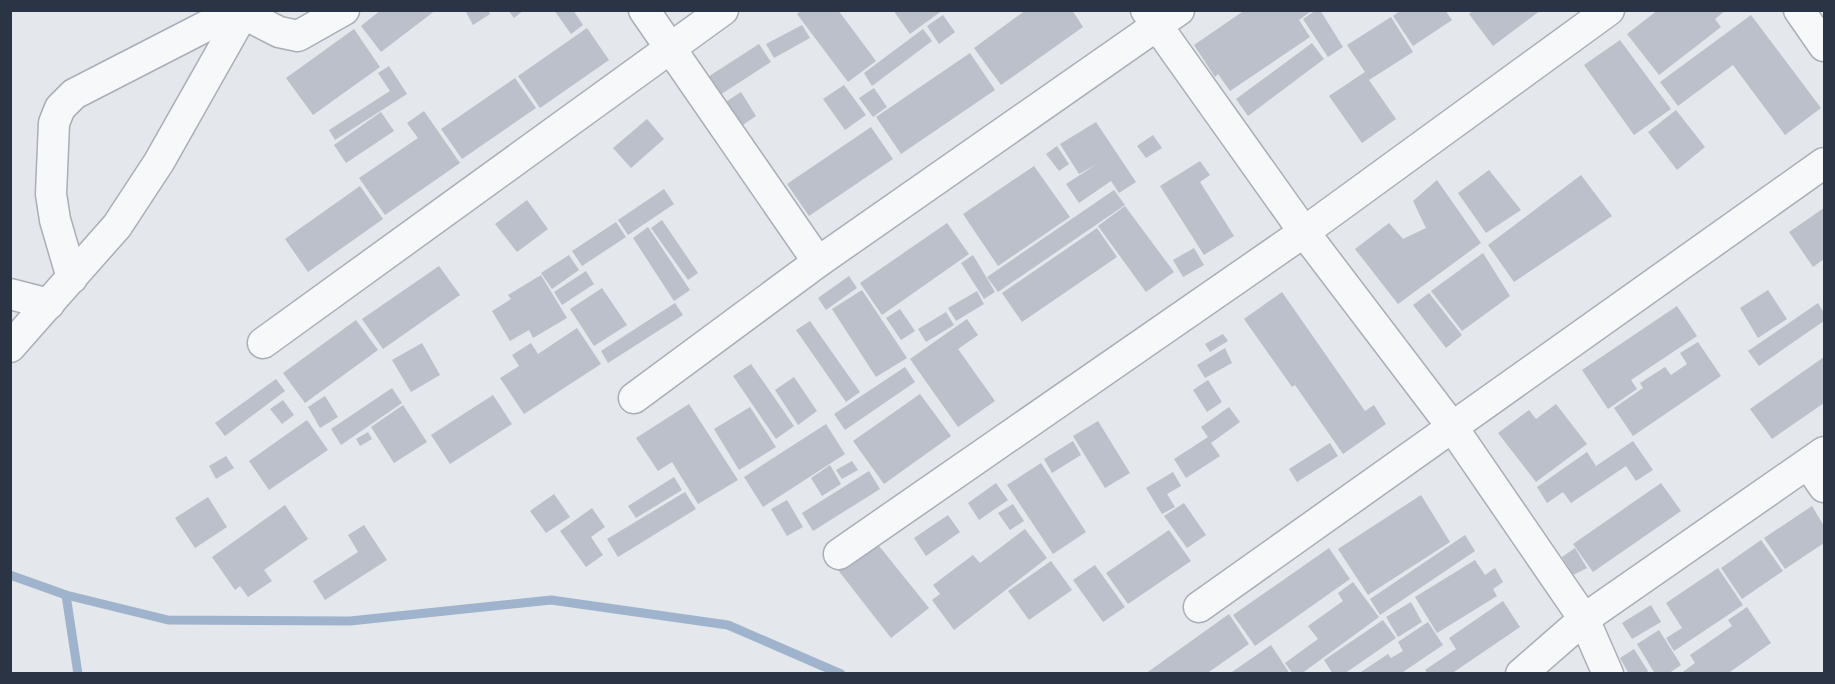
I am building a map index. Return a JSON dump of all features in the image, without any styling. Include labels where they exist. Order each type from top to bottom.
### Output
[{"type":"street","points":[[72,278],[55,220],[51,194],[54,123],[60,108],[75,94],[189,33],[220,19],[245,12],[279,32],[298,36],[344,10]]},
{"type":"street","points":[[644,10],[818,262]]},
{"type":"street","points":[[263,343],[723,10]]},
{"type":"street","points":[[839,554],[1304,232],[1609,10]]},
{"type":"street","points":[[1799,10],[1824,46]]},
{"type":"street","points":[[10,347],[117,226],[159,162],[245,12]]},
{"type":"street","points":[[634,398],[818,262],[1161,16],[1304,232],[1453,428],[1584,619],[1608,674]]},
{"type":"street","points":[[1199,607],[1824,163]]},
{"type":"street","points":[[10,294],[49,304]]},
{"type":"street","points":[[1521,674],[1584,619],[1819,468]]},
{"type":"building","points":[[381,10],[436,10],[381,52],[361,26]]},
{"type":"building","points":[[465,10],[488,10],[490,14],[473,25]]},
{"type":"building","points":[[508,10],[524,10],[514,18]]},
{"type":"building","points":[[554,10],[573,10],[583,25],[571,34]]},
{"type":"building","points":[[802,10],[838,10],[876,61],[848,82],[797,14]]},
{"type":"building","points":[[893,10],[943,10],[910,34]]},
{"type":"building","points":[[1026,10],[1072,10],[1083,27],[1001,85],[974,48]]},
{"type":"building","points":[[1245,10],[1309,10],[1310,12],[1299,20],[1310,37],[1230,91],[1218,74],[1215,77],[1194,45]]},
{"type":"building","points":[[1316,10],[1320,10],[1343,47],[1328,57],[1303,19]]},
{"type":"building","points":[[1401,10],[1445,10],[1452,20],[1413,46],[1393,16]]},
{"type":"building","points":[[1474,10],[1541,10],[1493,46],[1469,14]]},
{"type":"building","points":[[1658,10],[1726,10],[1715,19],[1721,27],[1659,75],[1627,34]]},
{"type":"building","points":[[943,15],[955,32],[939,44],[927,26]]},
{"type":"building","points":[[1751,15],[1821,108],[1785,135],[1733,65],[1678,106],[1660,82]]},
{"type":"building","points":[[1391,17],[1413,52],[1369,80],[1396,119],[1362,143],[1329,96],[1365,72],[1347,45]]},
{"type":"building","points":[[802,25],[810,38],[774,58],[766,44]]},
{"type":"building","points":[[587,28],[609,60],[540,108],[518,76]]},
{"type":"building","points":[[354,29],[380,67],[313,115],[286,78]]},
{"type":"building","points":[[923,29],[932,41],[872,86],[864,73]]},
{"type":"building","points":[[1620,40],[1671,109],[1634,135],[1584,65]]},
{"type":"building","points":[[1312,43],[1324,59],[1248,116],[1236,99]]},
{"type":"building","points":[[759,44],[771,62],[709,102],[697,84]]},
{"type":"building","points":[[970,53],[995,90],[901,154],[876,117]]},
{"type":"building","points":[[389,66],[407,94],[335,140],[329,130],[390,91],[378,73]]},
{"type":"building","points":[[515,78],[536,108],[462,159],[441,129]]},
{"type":"building","points":[[844,85],[866,115],[845,130],[823,99]]},
{"type":"building","points":[[874,88],[887,107],[873,117],[859,98]]},
{"type":"building","points":[[741,92],[756,116],[734,131],[718,107]]},
{"type":"building","points":[[1676,110],[1705,147],[1677,170],[1648,132]]},
{"type":"building","points":[[424,111],[460,163],[385,215],[359,178],[418,138],[407,123]]},
{"type":"building","points":[[381,112],[394,131],[346,163],[334,145]]},
{"type":"building","points":[[647,119],[664,139],[631,168],[613,148]]},
{"type":"building","points":[[1096,122],[1136,182],[1119,193],[1111,181],[1079,203],[1066,184],[1097,164],[1079,174],[1060,144]]},
{"type":"building","points":[[871,127],[893,159],[809,216],[787,184]]},
{"type":"building","points":[[1153,135],[1162,148],[1146,158],[1137,146]]},
{"type":"building","points":[[1057,146],[1069,164],[1059,171],[1046,154]]},
{"type":"building","points":[[1200,161],[1210,175],[1200,182],[1234,236],[1204,255],[1160,186]]},
{"type":"building","points":[[1034,166],[1070,217],[998,266],[963,214]]},
{"type":"building","points":[[1489,170],[1521,210],[1486,233],[1458,193]]},
{"type":"building","points":[[1581,175],[1612,216],[1514,282],[1488,245]]},
{"type":"building","points":[[1437,180],[1481,243],[1398,304],[1355,249],[1389,223],[1403,239],[1426,228],[1413,201]]},
{"type":"building","points":[[360,186],[383,219],[308,272],[285,239]]},
{"type":"building","points":[[664,189],[674,204],[628,235],[618,220]]},
{"type":"building","points":[[1114,190],[1125,205],[998,292],[987,277]]},
{"type":"building","points":[[527,200],[548,229],[517,252],[495,224]]},
{"type":"building","points":[[1125,206],[1174,272],[1146,292],[1098,226]]},
{"type":"building","points":[[1824,208],[1824,259],[1813,267],[1789,232]]},
{"type":"building","points":[[662,220],[698,273],[688,280],[651,228]]},
{"type":"building","points":[[616,222],[626,237],[582,266],[572,251]]},
{"type":"building","points":[[947,223],[969,254],[882,315],[860,283]]},
{"type":"building","points":[[648,227],[690,290],[674,301],[633,238]]},
{"type":"building","points":[[1097,228],[1117,257],[1022,322],[1002,293]]},
{"type":"building","points":[[1194,248],[1204,265],[1183,277],[1173,260]]},
{"type":"building","points":[[1483,253],[1510,296],[1462,331],[1431,291]]},
{"type":"building","points":[[569,255],[579,270],[552,289],[541,273]]},
{"type":"building","points":[[973,255],[995,292],[984,299],[961,263]]},
{"type":"building","points":[[439,266],[460,295],[383,349],[362,319]]},
{"type":"building","points":[[586,271],[594,284],[562,305],[554,292]]},
{"type":"building","points":[[541,275],[567,318],[533,338],[529,330],[510,341],[492,311],[511,299],[508,295]]},
{"type":"building","points":[[849,276],[857,288],[826,310],[818,298]]},
{"type":"building","points":[[602,288],[627,325],[594,346],[570,309]]},
{"type":"building","points":[[862,290],[907,358],[876,377],[832,309]]},
{"type":"building","points":[[1768,290],[1787,319],[1758,338],[1740,308]]},
{"type":"building","points":[[977,291],[984,304],[956,321],[948,308]]},
{"type":"building","points":[[1282,292],[1365,411],[1374,405],[1386,424],[1343,454],[1295,385],[1292,387],[1244,319]]},
{"type":"building","points":[[1429,293],[1462,335],[1446,348],[1413,305]]},
{"type":"building","points":[[675,303],[683,315],[608,363],[601,351]]},
{"type":"building","points":[[1818,303],[1824,313],[1824,321],[1759,366],[1748,351]]},
{"type":"building","points":[[1677,306],[1697,336],[1631,380],[1637,389],[1608,409],[1582,370]]},
{"type":"building","points":[[900,309],[915,331],[901,340],[886,318]]},
{"type":"building","points":[[946,312],[954,325],[926,342],[918,329]]},
{"type":"building","points":[[967,319],[978,335],[958,349],[995,401],[958,427],[910,359]]},
{"type":"building","points":[[356,320],[378,350],[305,403],[283,373]]},
{"type":"building","points":[[810,321],[860,392],[846,402],[796,330]]},
{"type":"building","points":[[577,328],[601,364],[524,414],[500,378],[519,366],[512,355],[531,343],[538,354]]},
{"type":"building","points":[[1223,334],[1228,341],[1210,352],[1205,344]]},
{"type":"building","points":[[1698,342],[1721,376],[1633,436],[1614,408],[1643,388],[1640,383],[1665,367],[1671,375],[1687,364],[1680,353]]},
{"type":"building","points":[[422,343],[440,375],[411,392],[392,360]]},
{"type":"building","points":[[1225,348],[1232,363],[1205,378],[1197,365]]},
{"type":"building","points":[[1824,357],[1824,403],[1772,439],[1750,409]]},
{"type":"building","points":[[751,364],[794,426],[776,439],[733,376]]},
{"type":"building","points":[[905,367],[915,382],[845,430],[834,414]]},
{"type":"building","points":[[794,377],[817,411],[798,425],[775,390]]},
{"type":"building","points":[[276,379],[285,391],[225,436],[215,423]]},
{"type":"building","points":[[1208,380],[1222,402],[1207,412],[1193,390]]},
{"type":"building","points":[[392,388],[402,403],[341,445],[331,429]]},
{"type":"building","points":[[920,394],[951,436],[884,484],[853,441]]},
{"type":"building","points":[[493,395],[512,424],[450,464],[431,435]]},
{"type":"building","points":[[325,396],[338,417],[320,428],[308,407]]},
{"type":"building","points":[[283,400],[294,415],[282,424],[270,409]]},
{"type":"building","points":[[689,404],[738,480],[698,504],[672,462],[658,471],[636,438]]},
{"type":"building","points":[[1556,404],[1587,444],[1536,482],[1498,433],[1529,410],[1536,419]]},
{"type":"building","points":[[403,405],[427,442],[394,463],[371,427]]},
{"type":"building","points":[[750,407],[776,447],[739,470],[714,429]]},
{"type":"building","points":[[1229,407],[1240,422],[1211,443],[1220,456],[1186,478],[1174,459],[1208,437],[1201,427]]},
{"type":"building","points":[[307,420],[328,450],[269,490],[249,461]]},
{"type":"building","points":[[1098,421],[1130,473],[1105,488],[1073,436]]},
{"type":"building","points":[[826,424],[845,454],[763,507],[744,477]]},
{"type":"building","points":[[368,432],[372,439],[360,446],[356,439]]},
{"type":"building","points":[[1073,441],[1081,455],[1052,473],[1044,459]]},
{"type":"building","points":[[1633,441],[1653,470],[1636,481],[1626,466],[1571,503],[1563,492],[1547,503],[1537,487],[1587,452],[1596,466]]},
{"type":"building","points":[[1330,443],[1338,456],[1297,482],[1289,469]]},
{"type":"building","points":[[226,456],[234,468],[216,479],[209,466]]},
{"type":"building","points":[[852,461],[858,470],[842,479],[836,470]]},
{"type":"building","points":[[1041,463],[1086,532],[1053,554],[1007,485]]},
{"type":"building","points":[[830,465],[841,484],[822,496],[811,478]]},
{"type":"building","points":[[869,471],[880,489],[813,531],[802,513]]},
{"type":"building","points":[[1173,472],[1181,486],[1167,494],[1175,507],[1162,514],[1146,488]]},
{"type":"building","points":[[674,477],[682,490],[636,518],[628,506]]},
{"type":"building","points":[[996,483],[1008,500],[979,520],[968,503]]},
{"type":"building","points":[[1661,483],[1681,511],[1593,572],[1573,544]]},
{"type":"building","points":[[685,492],[696,509],[618,557],[607,539]]},
{"type":"building","points":[[554,494],[570,517],[546,533],[530,511]]},
{"type":"building","points":[[1421,495],[1450,542],[1368,595],[1338,549]]},
{"type":"building","points":[[208,497],[227,527],[195,548],[175,518]]},
{"type":"building","points":[[787,500],[803,527],[787,536],[771,509]]},
{"type":"building","points":[[1184,503],[1206,535],[1187,548],[1164,516]]},
{"type":"building","points":[[1013,504],[1024,521],[1010,530],[998,513]]},
{"type":"building","points":[[285,505],[308,539],[264,570],[272,581],[248,597],[240,586],[235,590],[212,557]]},
{"type":"building","points":[[1812,506],[1824,526],[1824,543],[1785,569],[1764,538]]},
{"type":"building","points":[[592,508],[605,527],[591,537],[603,555],[586,567],[560,531]]},
{"type":"building","points":[[948,515],[960,532],[926,556],[914,538]]},
{"type":"building","points":[[364,525],[387,560],[325,600],[313,581],[358,552],[348,535]]},
{"type":"building","points":[[1025,529],[1047,558],[954,630],[932,600],[940,594],[933,585],[973,555],[980,563]]},
{"type":"building","points":[[1169,530],[1191,561],[1128,604],[1106,573]]},
{"type":"building","points":[[1465,535],[1475,551],[1380,615],[1370,599]]},
{"type":"building","points":[[1761,540],[1783,571],[1742,599],[1721,568]]},
{"type":"building","points":[[875,541],[929,608],[891,638],[838,570]]},
{"type":"building","points":[[1329,548],[1350,579],[1255,646],[1233,615]]},
{"type":"building","points":[[1575,548],[1587,568],[1573,575],[1562,557]]},
{"type":"building","points":[[1475,560],[1485,575],[1495,568],[1503,582],[1493,589],[1497,596],[1437,633],[1415,597]]},
{"type":"building","points":[[1051,561],[1072,590],[1029,620],[1008,591]]},
{"type":"building","points":[[1095,565],[1125,607],[1103,622],[1073,580]]},
{"type":"building","points":[[1718,568],[1743,605],[1674,651],[1666,638],[1682,628],[1666,603]]},
{"type":"building","points":[[1353,582],[1379,617],[1301,674],[1293,674],[1285,663],[1318,639],[1308,626],[1343,601],[1338,593]]},
{"type":"building","points":[[1503,601],[1520,627],[1451,674],[1428,674],[1425,670],[1456,649],[1449,638]]},
{"type":"building","points":[[1411,602],[1422,622],[1398,637],[1386,617]]},
{"type":"building","points":[[1651,605],[1661,622],[1632,639],[1622,623]]},
{"type":"building","points":[[1747,607],[1771,643],[1727,674],[1680,674],[1695,663],[1690,655],[1732,626],[1728,620]]},
{"type":"building","points":[[1229,614],[1249,644],[1206,674],[1145,674]]},
{"type":"building","points":[[1383,620],[1396,638],[1344,674],[1333,674],[1324,660]]},
{"type":"building","points":[[1428,622],[1443,645],[1400,674],[1358,674],[1388,654],[1391,658],[1403,651],[1398,642]]},
{"type":"building","points":[[1659,630],[1681,665],[1668,674],[1655,674],[1637,644]]},
{"type":"building","points":[[1271,645],[1290,674],[1229,674]]},
{"type":"building","points":[[1634,649],[1648,671],[1645,674],[1629,674],[1620,658]]},
{"type":"waterway","points":[[10,575],[66,595],[168,620],[350,621],[551,600],[728,625],[841,674]]},
{"type":"waterway","points":[[66,595],[78,674]]}]
